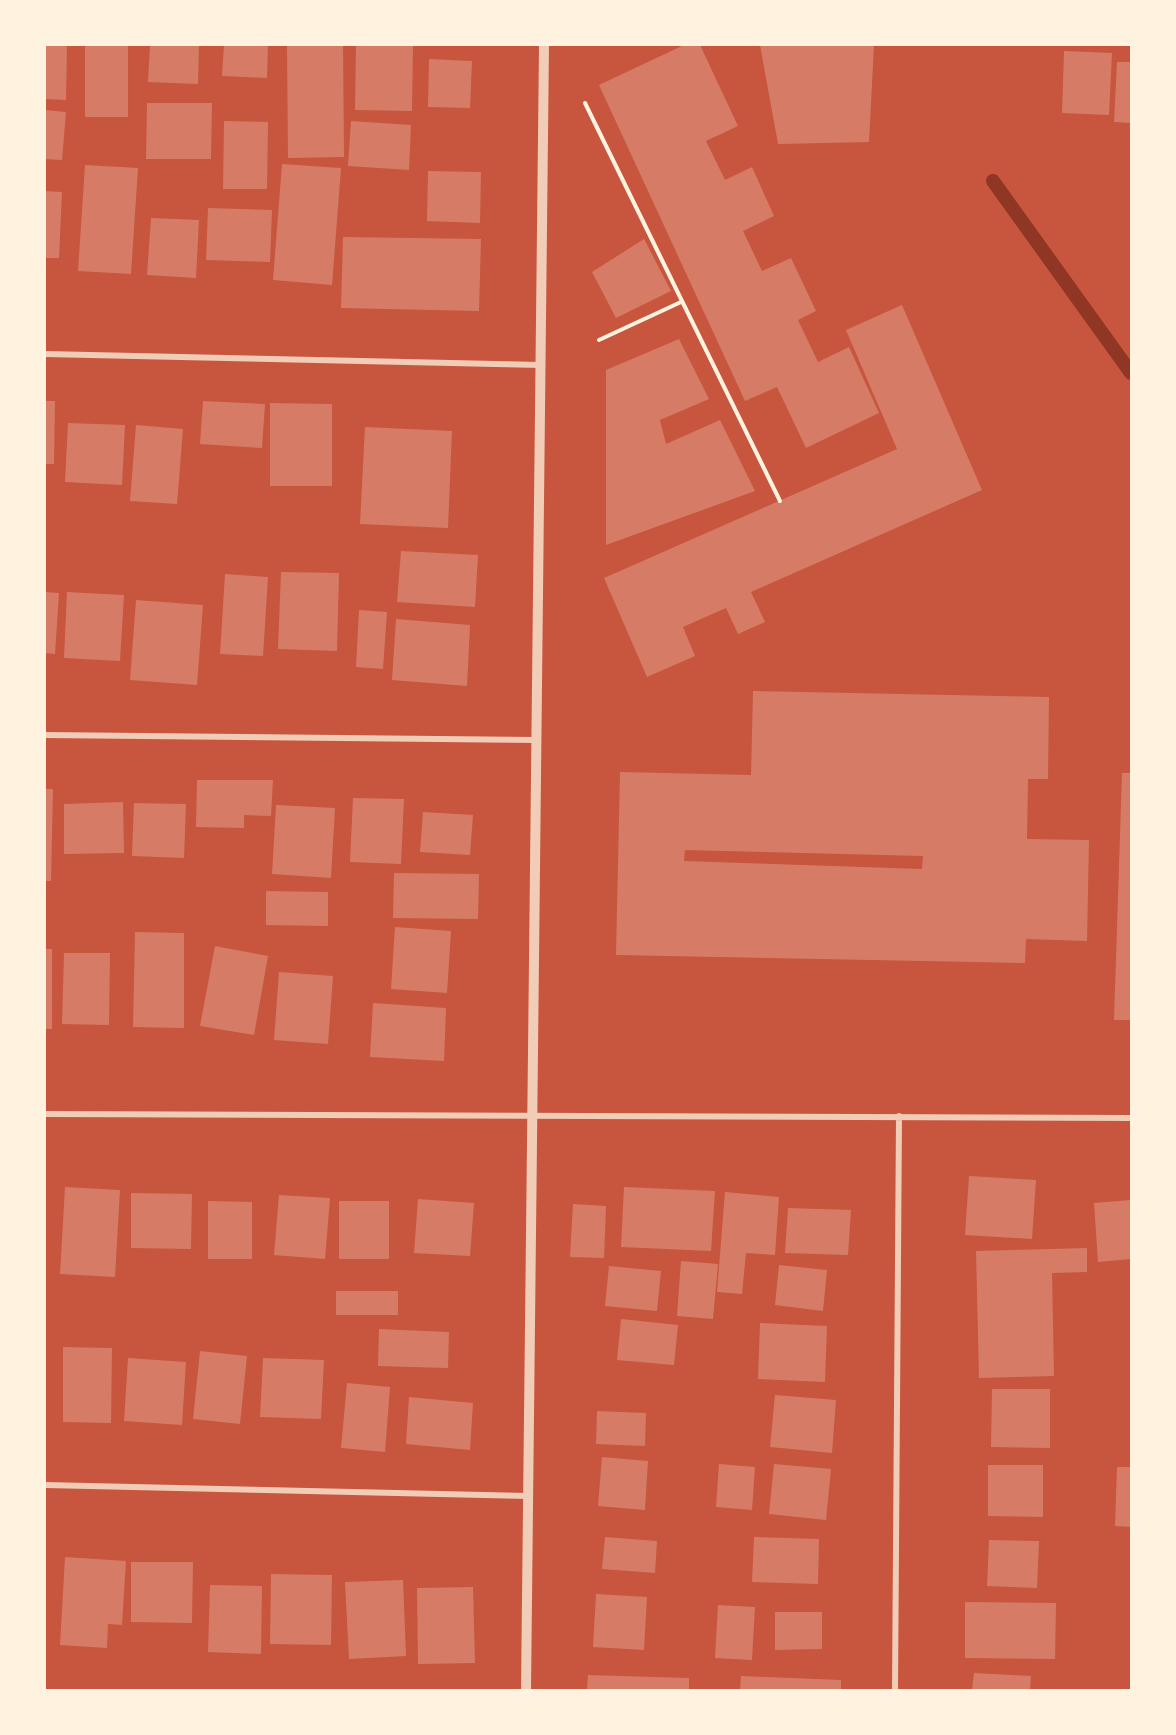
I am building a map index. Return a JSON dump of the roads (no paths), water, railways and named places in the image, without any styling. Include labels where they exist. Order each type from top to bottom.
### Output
[{"type":"street","points":[[526,1690],[544,45]]},
{"type":"street","points":[[45,354],[541,364]]},
{"type":"street","points":[[45,735],[536,740]]},
{"type":"street","points":[[45,1114],[1131,1118]]},
{"type":"street","points":[[895,1690],[899,1116]]},
{"type":"street","points":[[45,1485],[528,1496]]},
{"type":"waterway","points":[[993,181],[1131,373]]}]
